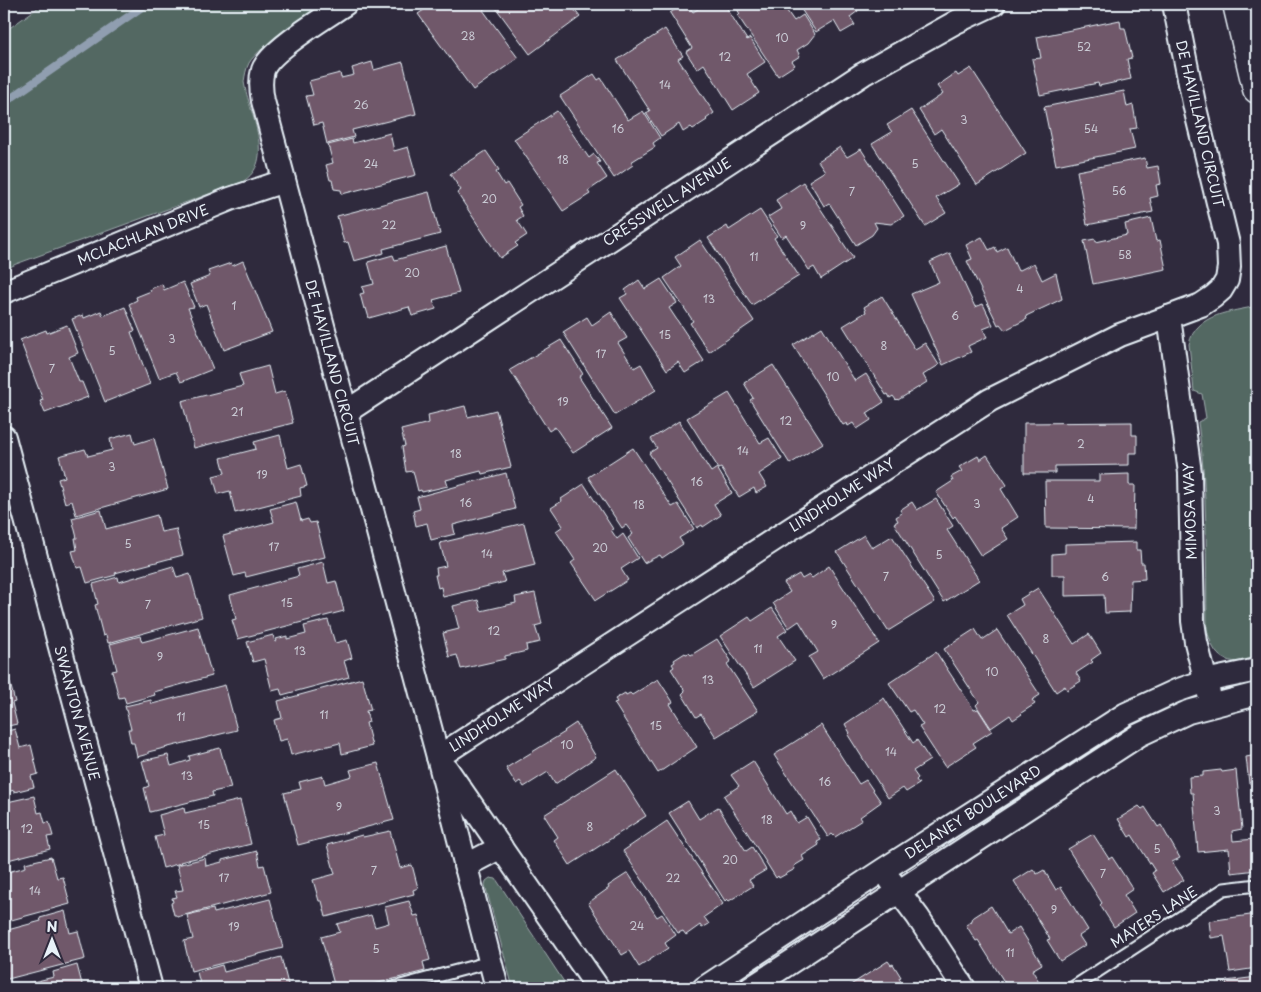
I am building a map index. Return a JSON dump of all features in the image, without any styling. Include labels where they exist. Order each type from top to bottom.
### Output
[{"type":"highway","points":[[1237,4],[1257,89]]},
{"type":"street","name":"DE HAVILLAND CIRCUIT","points":[[345,4],[279,50],[268,61],[263,69],[261,79],[263,101],[438,757],[497,988]]},
{"type":"street","name":"CRESSWELL AVENUE","points":[[346,412],[863,74],[956,22],[994,4]]},
{"type":"street","name":"DE HAVILLAND CIRCUIT","points":[[1174,4],[1195,108],[1228,244]]},
{"type":"street","name":"MCLACHLAN DRIVE","points":[[4,292],[230,199],[284,181]]},
{"type":"street","name":"LINDHOLME WAY","points":[[438,757],[990,400],[1120,335],[1201,305],[1222,290],[1227,280],[1229,268],[1228,244]]},
{"type":"street","name":"MIMOSA WAY","points":[[1170,316],[1190,473],[1193,621],[1196,642],[1212,705]]},
{"type":"street","name":"SWANTON AVENUE","points":[[4,437],[151,988]]},
{"type":"street","name":"DELANEY BOULEVARD","points":[[704,988],[1126,714],[1176,691],[1205,681],[1257,670]]},
{"type":"street","name":"DELANEY BOULEVARD","points":[[751,988],[1124,743],[1153,727],[1188,712],[1257,694]]},
{"type":"street","name":"DE HAVILLAND CIRCUIT","points":[[438,757],[598,988]]},
{"type":"street","points":[[465,866],[501,847]]},
{"type":"street","points":[[883,870],[918,917],[964,988]]},
{"type":"lane","name":"MAYERS LANE","points":[[1072,988],[1224,889],[1257,884]]},
{"type":"lane","points":[[393,988],[490,962]]},
{"type":"green space","points":[[43,4],[326,4],[273,40],[254,56],[249,63],[244,82],[255,122],[259,149],[258,162],[252,173],[242,182],[4,270],[4,32]]},
{"type":"green space","points":[[1257,306],[1257,660],[1238,662],[1230,661],[1218,654],[1210,640],[1207,629],[1205,500],[1198,422],[1206,418],[1202,394],[1194,391],[1189,344],[1199,326],[1207,320],[1226,312]]},
{"type":"green space","points":[[490,878],[496,879],[568,988],[513,988],[485,885],[486,881]]},
{"type":"building","points":[[429,4],[491,4],[483,10],[518,58],[473,90],[418,14],[431,5]]},
{"type":"building","points":[[493,4],[570,4],[580,17],[530,54]]},
{"type":"building","points":[[576,4],[589,4],[580,10]]},
{"type":"building","points":[[683,4],[687,4],[693,12],[706,4],[724,4],[747,40],[750,38],[765,62],[747,74],[759,93],[733,110],[704,64],[697,69],[686,52],[692,48],[670,13]]},
{"type":"building","points":[[734,4],[782,4],[794,21],[803,15],[815,34],[808,43],[797,50],[800,56],[792,61],[795,65],[778,76],[738,16],[740,14]]},
{"type":"building","points":[[802,4],[861,4],[862,6],[850,17],[855,25],[841,33],[834,21],[816,32],[801,9],[804,7]]},
{"type":"building","points":[[1120,20],[1121,28],[1125,28],[1132,58],[1127,59],[1131,79],[1099,86],[1098,83],[1040,95],[1032,59],[1041,58],[1037,37]]},
{"type":"building","points":[[665,29],[683,56],[678,59],[714,113],[693,129],[691,127],[683,132],[679,124],[661,136],[646,113],[650,111],[617,60]]},
{"type":"building","points":[[372,62],[374,70],[403,62],[416,114],[352,130],[354,137],[327,144],[322,123],[314,125],[306,96],[313,95],[309,81],[340,73],[341,78],[354,75],[352,68]]},
{"type":"building","points":[[971,68],[1026,153],[977,185],[941,129],[934,134],[919,110],[943,94],[937,86],[956,73],[958,76]]},
{"type":"building","points":[[594,74],[598,80],[601,78],[628,120],[643,111],[660,138],[653,143],[655,147],[631,162],[633,165],[614,178],[560,96]]},
{"type":"building","points":[[1124,91],[1127,107],[1133,105],[1137,128],[1130,129],[1135,149],[1056,165],[1044,107]]},
{"type":"building","points":[[911,110],[959,184],[936,198],[946,213],[925,226],[872,144],[892,132],[887,125]]},
{"type":"building","points":[[557,111],[589,158],[594,154],[600,162],[597,163],[607,178],[588,191],[590,194],[563,211],[514,139]]},
{"type":"building","points":[[390,133],[394,151],[408,147],[416,175],[342,194],[341,190],[334,189],[326,165],[333,163],[328,145],[352,139],[353,143]]},
{"type":"building","points":[[840,147],[847,157],[861,149],[904,216],[891,224],[874,222],[877,228],[872,235],[856,245],[829,203],[824,206],[809,181],[825,171],[818,161]]},
{"type":"building","points":[[486,151],[499,170],[496,172],[504,185],[507,183],[521,205],[518,207],[523,216],[517,220],[527,235],[515,243],[518,246],[500,258],[457,193],[461,190],[450,174]]},
{"type":"building","points":[[1145,158],[1147,168],[1158,166],[1161,184],[1156,185],[1158,196],[1150,198],[1153,212],[1087,225],[1077,171]]},
{"type":"building","points":[[803,182],[853,258],[821,279],[814,267],[809,270],[786,235],[782,238],[768,217],[781,209],[776,200]]},
{"type":"building","points":[[429,192],[440,234],[383,249],[384,253],[354,261],[348,242],[344,243],[337,216]]},
{"type":"building","points":[[760,210],[777,236],[774,238],[799,276],[752,305],[708,238],[727,226],[729,230]]},
{"type":"building","points":[[1151,218],[1156,241],[1160,240],[1166,269],[1093,284],[1084,241],[1095,239],[1096,242],[1127,235],[1125,224]]},
{"type":"building","points":[[982,237],[989,250],[995,247],[997,252],[1007,247],[1018,271],[1034,263],[1042,280],[1056,273],[1062,299],[1026,316],[1027,319],[1005,330],[1000,324],[998,325],[967,261],[972,259],[966,245]]},
{"type":"building","points":[[700,240],[754,321],[709,352],[690,323],[693,321],[664,278],[681,266],[675,257]]},
{"type":"building","points":[[446,246],[459,293],[433,300],[436,309],[412,316],[409,307],[369,318],[366,308],[364,309],[360,294],[364,293],[362,287],[374,284],[368,262],[393,255],[395,260]]},
{"type":"building","points":[[950,253],[975,307],[983,304],[993,325],[983,329],[987,337],[968,346],[971,352],[943,365],[911,294],[939,282],[930,262]]},
{"type":"building","points":[[243,261],[272,332],[224,350],[206,304],[199,307],[190,284],[210,276],[208,271],[231,263],[232,266]]},
{"type":"building","points":[[661,279],[677,303],[669,308],[704,361],[685,373],[678,362],[667,370],[620,298],[627,294],[625,290],[639,280],[645,289]]},
{"type":"building","points":[[183,282],[194,307],[188,308],[213,369],[181,382],[176,372],[159,378],[129,304],[137,300],[136,297],[162,284],[164,290]]},
{"type":"building","points":[[882,296],[915,349],[925,343],[939,365],[923,375],[927,382],[898,400],[893,396],[890,398],[888,394],[886,395],[843,326],[866,312],[864,307]]},
{"type":"building","points":[[125,307],[135,331],[131,332],[150,384],[105,402],[72,319],[83,315],[84,318],[101,311],[103,316]]},
{"type":"building","points":[[611,312],[627,338],[618,343],[634,368],[641,364],[656,390],[615,415],[563,332],[587,317],[592,325]]},
{"type":"building","points":[[67,325],[78,353],[69,357],[79,382],[82,382],[88,397],[45,413],[40,401],[43,400],[20,340],[46,330],[47,333]]},
{"type":"building","points":[[822,327],[855,381],[866,374],[884,402],[867,413],[871,420],[857,429],[853,423],[848,426],[847,423],[843,425],[793,345]]},
{"type":"building","points":[[561,340],[583,374],[579,377],[612,428],[573,453],[555,427],[549,431],[510,370]]},
{"type":"building","points":[[773,365],[823,443],[790,464],[750,400],[753,398],[744,383]]},
{"type":"building","points":[[268,366],[275,394],[285,391],[293,423],[194,448],[182,401],[243,386],[239,374]]},
{"type":"building","points":[[729,393],[760,443],[769,438],[782,459],[759,474],[767,487],[756,493],[754,488],[739,497],[687,418]]},
{"type":"building","points":[[465,406],[468,417],[496,410],[511,467],[482,474],[481,471],[446,480],[448,486],[422,492],[421,490],[418,491],[413,471],[406,472],[402,447],[405,446],[401,430],[429,423],[428,415]]},
{"type":"building","points":[[679,421],[711,472],[717,468],[732,493],[714,504],[721,515],[703,527],[702,525],[697,528],[649,453],[657,448],[651,439]]},
{"type":"building","points":[[1132,422],[1132,435],[1137,435],[1137,453],[1129,453],[1129,465],[1055,466],[1055,473],[1024,473],[1024,423]]},
{"type":"building","points":[[132,433],[135,444],[154,438],[168,489],[76,515],[72,501],[65,503],[58,479],[65,477],[59,456],[85,449],[88,456],[112,450],[110,439]]},
{"type":"building","points":[[280,435],[288,468],[301,464],[307,486],[300,488],[301,496],[235,513],[230,491],[218,494],[213,476],[225,473],[221,458],[256,449],[254,442]]},
{"type":"building","points":[[633,448],[672,507],[678,504],[694,529],[679,538],[683,544],[662,558],[660,555],[644,563],[628,538],[633,534],[626,525],[622,528],[588,477]]},
{"type":"building","points":[[987,455],[1007,485],[1001,489],[1018,517],[1001,528],[1008,539],[981,556],[955,516],[953,518],[936,492],[953,481],[951,477],[962,471],[959,467],[978,456],[980,460]]},
{"type":"building","points":[[506,473],[515,509],[453,525],[455,534],[431,540],[427,523],[416,526],[413,511],[420,509],[417,497]]},
{"type":"building","points":[[1129,474],[1129,485],[1135,485],[1134,529],[1046,528],[1045,481],[1099,481],[1099,475]]},
{"type":"building","points":[[584,484],[613,529],[611,530],[617,539],[623,534],[638,558],[621,569],[628,580],[596,600],[571,563],[575,560],[556,531],[563,526],[551,508]]},
{"type":"building","points":[[936,499],[953,526],[947,530],[979,580],[944,602],[894,523],[898,521],[896,517],[902,513],[900,510],[912,502],[917,510]]},
{"type":"building","points":[[296,502],[301,521],[308,519],[310,523],[316,522],[325,557],[246,577],[245,573],[234,576],[223,536],[274,522],[270,509]]},
{"type":"building","points":[[101,510],[106,529],[157,515],[161,532],[176,529],[183,555],[115,573],[116,575],[87,583],[82,567],[77,568],[72,551],[77,550],[75,538],[77,538],[72,518]]},
{"type":"building","points":[[524,523],[535,565],[502,573],[505,582],[443,597],[441,587],[438,588],[435,575],[437,575],[436,568],[446,566],[440,543]]},
{"type":"building","points":[[864,535],[872,548],[892,536],[935,602],[888,631],[837,552]]},
{"type":"building","points":[[1136,542],[1136,550],[1140,550],[1141,563],[1144,563],[1145,579],[1131,580],[1130,612],[1105,613],[1104,595],[1065,596],[1065,575],[1052,575],[1052,554],[1065,553],[1065,544]]},
{"type":"building","points":[[323,562],[328,583],[336,581],[344,611],[238,639],[232,620],[236,619],[230,595],[299,576],[297,569]]},
{"type":"building","points":[[173,566],[177,578],[190,574],[202,617],[108,643],[106,635],[103,636],[95,605],[98,604],[93,584],[118,577],[119,582]]},
{"type":"building","points":[[829,566],[879,643],[823,679],[809,657],[818,652],[799,621],[789,628],[773,603],[790,592],[784,583],[799,574],[802,579],[809,575],[812,578]]},
{"type":"building","points":[[1038,588],[1074,644],[1089,634],[1101,653],[1091,660],[1093,662],[1076,673],[1081,681],[1067,690],[1065,686],[1056,692],[1007,615],[1023,605],[1020,599]]},
{"type":"building","points":[[535,593],[542,624],[535,626],[540,642],[526,645],[527,651],[505,656],[505,659],[461,669],[457,655],[449,657],[443,633],[459,629],[453,606],[478,600],[481,611],[516,603],[515,597]]},
{"type":"building","points":[[772,608],[787,630],[778,636],[795,661],[754,687],[720,636],[749,617],[752,621]]},
{"type":"building","points":[[328,620],[335,643],[347,640],[352,658],[344,661],[349,677],[282,695],[280,689],[272,691],[264,659],[253,662],[247,642],[273,635],[275,642],[277,641],[276,639],[287,636],[287,639],[306,634],[304,626]]},
{"type":"building","points":[[198,627],[212,676],[154,692],[155,695],[126,703],[124,697],[119,698],[112,671],[117,670],[110,644],[140,636],[142,642]]},
{"type":"building","points":[[975,629],[982,640],[997,630],[1040,695],[1032,700],[1035,704],[1022,714],[1013,720],[1010,715],[991,728],[976,705],[979,702],[944,649]]},
{"type":"building","points":[[717,639],[731,661],[727,664],[758,711],[716,737],[701,714],[696,717],[682,694],[685,691],[671,669],[674,667],[672,664],[675,662],[674,660],[685,653],[691,655]]},
{"type":"building","points":[[936,652],[974,710],[978,709],[992,731],[973,743],[976,747],[945,767],[919,727],[923,725],[913,710],[909,712],[889,683]]},
{"type":"building","points":[[362,678],[371,710],[366,711],[369,722],[366,723],[372,746],[342,754],[340,743],[291,755],[287,739],[279,741],[274,720],[282,718],[278,701]]},
{"type":"building","points":[[658,679],[673,702],[670,704],[697,747],[658,773],[614,703],[617,702],[615,699],[625,693],[626,695],[630,693],[632,695]]},
{"type":"building","points":[[10,683],[15,702],[12,703],[17,724],[4,727],[4,685]]},
{"type":"building","points":[[225,685],[237,730],[148,752],[148,754],[137,757],[134,743],[131,743],[128,729],[131,729],[125,706],[151,700],[152,704]]},
{"type":"building","points":[[884,698],[913,743],[917,740],[930,760],[913,771],[918,778],[916,780],[919,784],[906,792],[903,788],[888,798],[848,735],[850,733],[845,724]]},
{"type":"building","points":[[576,723],[596,757],[555,784],[548,772],[524,787],[520,781],[516,784],[506,768],[565,732]]},
{"type":"building","points":[[821,725],[859,784],[866,780],[881,802],[860,817],[862,820],[835,837],[832,834],[828,837],[774,755]]},
{"type":"building","points":[[15,729],[20,748],[31,745],[38,774],[31,776],[34,787],[4,793],[4,732]]},
{"type":"building","points":[[220,748],[231,788],[212,792],[213,796],[150,812],[144,788],[149,786],[142,761],[168,755],[171,766],[190,760],[189,756]]},
{"type":"building","points":[[1257,755],[1257,830],[1246,757]]},
{"type":"building","points":[[753,761],[786,814],[790,811],[797,823],[807,817],[821,840],[817,842],[819,845],[802,856],[804,860],[794,866],[795,869],[779,878],[778,876],[776,878],[724,796],[739,786],[731,775]]},
{"type":"building","points":[[378,763],[394,820],[298,845],[284,793],[301,789],[299,782],[323,776],[325,784],[352,776],[350,770]]},
{"type":"building","points":[[616,769],[646,816],[570,865],[554,840],[558,837],[544,815]]},
{"type":"building","points":[[1221,770],[1222,772],[1236,770],[1242,829],[1232,831],[1233,841],[1255,839],[1257,870],[1231,873],[1229,849],[1198,852],[1193,793],[1190,793],[1189,777],[1203,776],[1203,772]]},
{"type":"building","points":[[34,796],[38,813],[42,812],[45,823],[49,822],[53,836],[47,837],[50,849],[4,861],[4,806],[8,805],[7,802]]},
{"type":"building","points":[[240,800],[251,844],[163,868],[155,837],[164,835],[159,815],[184,808],[185,813]]},
{"type":"building","points":[[688,801],[699,819],[718,807],[746,851],[752,847],[766,870],[749,880],[753,886],[729,901],[727,899],[725,901],[669,813]]},
{"type":"building","points":[[1139,806],[1142,809],[1145,807],[1158,827],[1161,825],[1180,858],[1172,862],[1184,880],[1164,892],[1152,873],[1155,871],[1132,835],[1129,837],[1118,819]]},
{"type":"building","points":[[667,821],[723,904],[704,917],[709,924],[702,928],[700,925],[686,935],[683,931],[678,933],[623,851]]},
{"type":"building","points":[[390,831],[400,868],[412,865],[418,888],[413,890],[414,894],[326,917],[322,901],[319,901],[313,880],[335,874],[327,845],[362,835],[363,837]]},
{"type":"building","points":[[1093,834],[1109,859],[1112,857],[1133,889],[1124,895],[1135,913],[1114,927],[1100,905],[1102,903],[1068,849]]},
{"type":"building","points":[[257,851],[260,866],[264,865],[271,892],[177,917],[174,915],[171,903],[173,902],[172,898],[177,897],[175,891],[183,890],[177,865],[205,858],[206,866]]},
{"type":"building","points":[[51,857],[57,878],[63,877],[70,904],[4,922],[4,873],[26,867],[25,863]]},
{"type":"building","points":[[1033,869],[1037,874],[1044,870],[1056,890],[1061,887],[1088,930],[1079,936],[1085,945],[1060,961],[1047,940],[1050,939],[1014,881]]},
{"type":"building","points":[[628,873],[657,917],[662,914],[676,935],[665,943],[668,948],[639,967],[629,951],[622,955],[588,903],[609,888],[608,886]]},
{"type":"building","points":[[270,899],[283,948],[191,971],[184,941],[193,939],[187,915],[213,909],[214,913]]},
{"type":"building","points":[[409,901],[414,916],[418,915],[430,960],[423,962],[425,971],[359,988],[349,988],[348,986],[335,988],[321,937],[340,932],[337,924],[371,915],[375,927],[389,923],[385,907]]},
{"type":"building","points":[[991,906],[1008,934],[1019,927],[1042,964],[1032,970],[1043,988],[1008,988],[978,940],[976,941],[966,925],[972,921],[971,919]]},
{"type":"building","points":[[65,911],[70,933],[78,931],[85,959],[4,980],[4,931],[41,921],[40,918]]},
{"type":"building","points":[[1257,914],[1257,968],[1230,972],[1224,936],[1211,938],[1209,921]]},
{"type":"building","points":[[281,957],[289,988],[201,988],[197,972],[222,965],[224,972]]},
{"type":"building","points":[[888,961],[891,965],[893,964],[901,977],[899,978],[901,982],[899,983],[903,988],[851,988],[849,986]]},
{"type":"building","points":[[77,965],[83,988],[8,988],[54,977],[53,972]]},
{"type":"building","points":[[1257,977],[1257,988],[1227,988],[1226,981]]},
{"type":"waterway","points":[[4,103],[142,7]]}]
